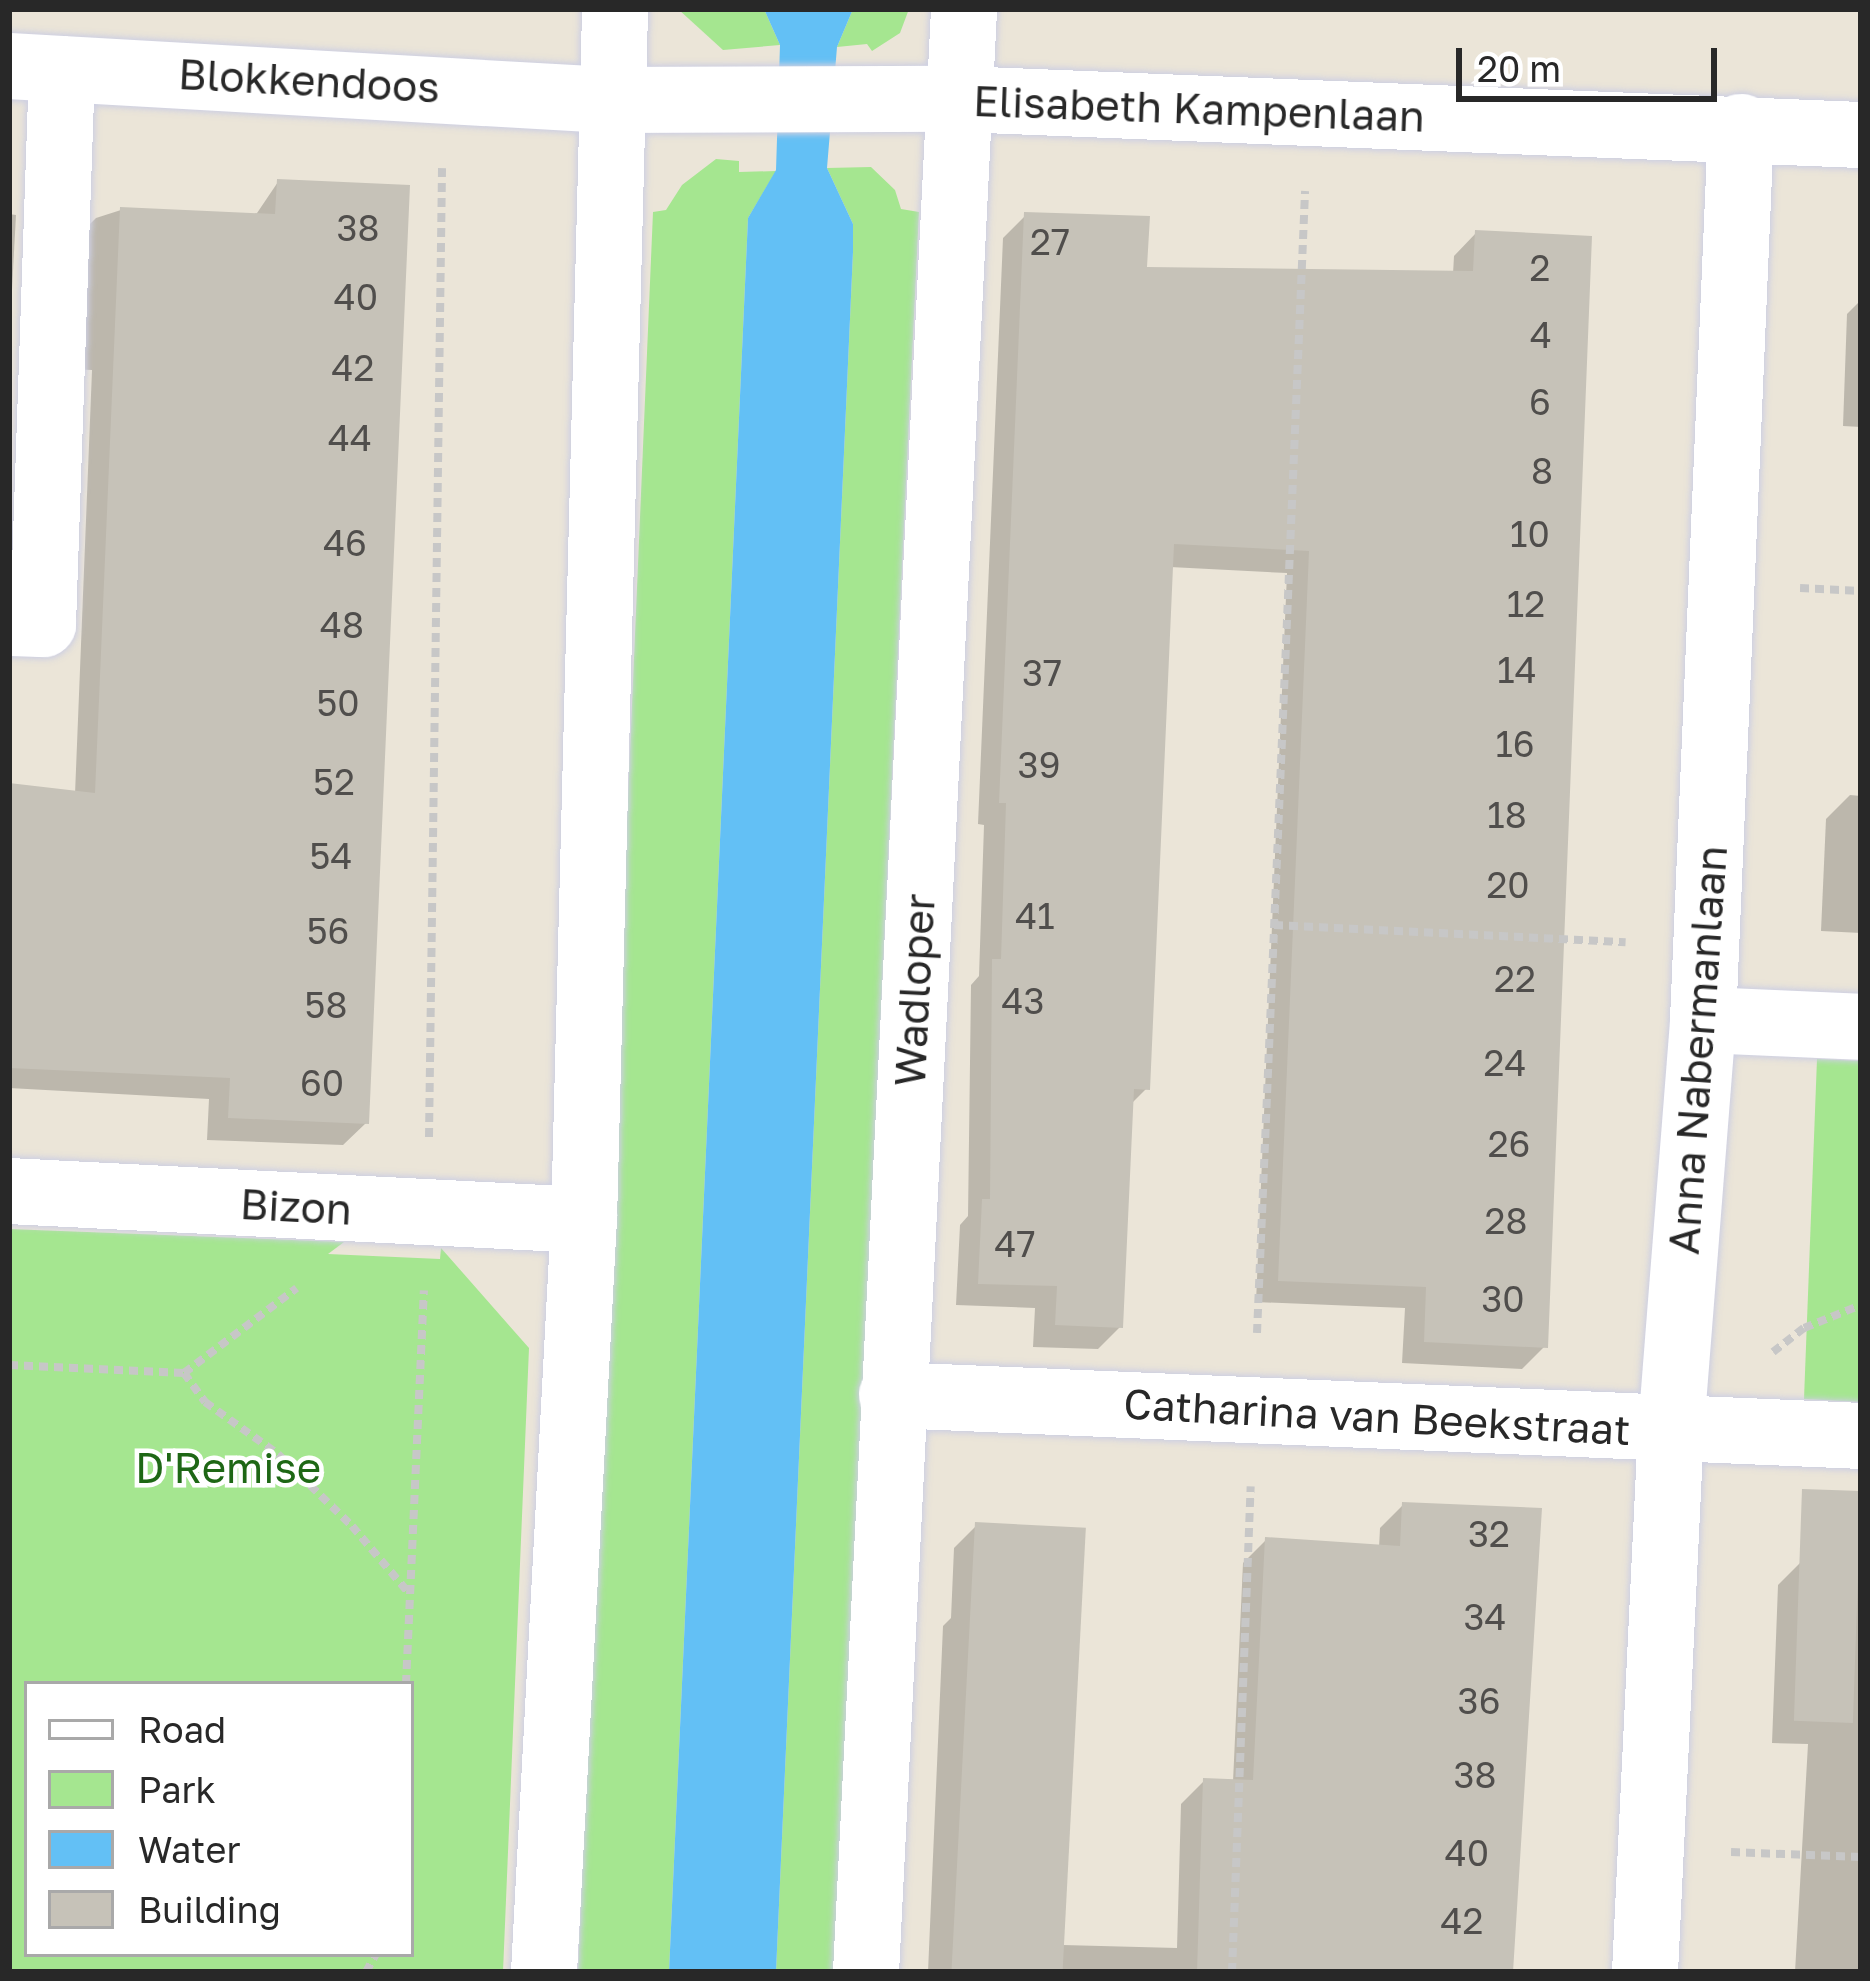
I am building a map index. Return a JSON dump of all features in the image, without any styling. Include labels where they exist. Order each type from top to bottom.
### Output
[{"type":"street","points":[[544,1972],[584,1220],[608,100],[615,9]]},
{"type":"street","name":"Wadloper","points":[[866,1972],[964,9]]},
{"type":"street","points":[[9,623],[44,624],[36,68]]},
{"type":"street","name":"Blokkendoos","points":[[36,68],[443,85],[608,100]]},
{"type":"street","name":"Elisabeth Kampenlaan","points":[[608,100],[960,99],[1861,134]]},
{"type":"street","name":"Anna Nabermanlaan","points":[[1645,1972],[1671,1429],[1703,1020],[1741,128]]},
{"type":"street","points":[[1703,1020],[1861,1027]]},
{"type":"street","name":"Bizon","points":[[9,1191],[584,1220]]},
{"type":"street","name":"Catharina van Beekstraat","points":[[892,1395],[1861,1436]]},
{"type":"path","points":[[406,1681],[408,1212],[443,85]]},
{"type":"path","points":[[1232,1972],[1308,112]]},
{"type":"path","points":[[1274,925],[1705,946]]},
{"type":"path","points":[[9,1365],[184,1373],[408,1212]]},
{"type":"path","points":[[184,1373],[206,1402],[278,1454],[352,1526],[409,1592]]},
{"type":"path","points":[[1651,1848],[1861,1857]]},
{"type":"green space","points":[[678,9],[764,9],[780,45],[723,50]]},
{"type":"green space","points":[[853,9],[909,9],[900,33],[872,51],[867,44],[837,47]]},
{"type":"green space","points":[[716,159],[739,161],[739,172],[776,171],[748,218],[669,1972],[578,1972],[653,212],[666,210],[682,185]]},
{"type":"green space","points":[[871,167],[895,190],[901,209],[919,212],[835,1972],[776,1972],[853,252],[853,224],[827,168]]},
{"type":"green space","points":[[1817,1059],[1861,1061],[1861,1402],[1804,1399]]},
{"type":"green space","name":"D'Remise","points":[[9,1229],[344,1242],[328,1254],[440,1259],[441,1248],[529,1348],[503,1972],[9,1972]]},
{"type":"water","points":[[764,9],[853,9],[837,47],[827,168],[853,224],[853,252],[776,1972],[669,1972],[748,218],[776,170],[780,45]]},
{"type":"building","points":[[277,179],[410,185],[369,1124],[228,1118],[230,1078],[9,1068],[9,783],[95,793],[120,207],[275,214]]},
{"type":"building","points":[[1024,212],[1150,216],[1147,267],[1473,271],[1475,230],[1592,236],[1548,1348],[1424,1342],[1426,1287],[1278,1281],[1309,551],[1174,544],[1150,1090],[1134,1089],[1123,1328],[1055,1325],[1057,1286],[978,1284],[982,1199],[990,1199],[992,959],[1001,959],[1006,803],[999,803]]},
{"type":"building","points":[[1802,1489],[1861,1491],[1853,1723],[1794,1721]]},
{"type":"building","points":[[1402,1502],[1542,1508],[1513,1972],[1197,1972],[1203,1778],[1253,1780],[1265,1537],[1400,1546]]},
{"type":"building","points":[[975,1522],[1086,1528],[1063,1972],[951,1972]]}]
